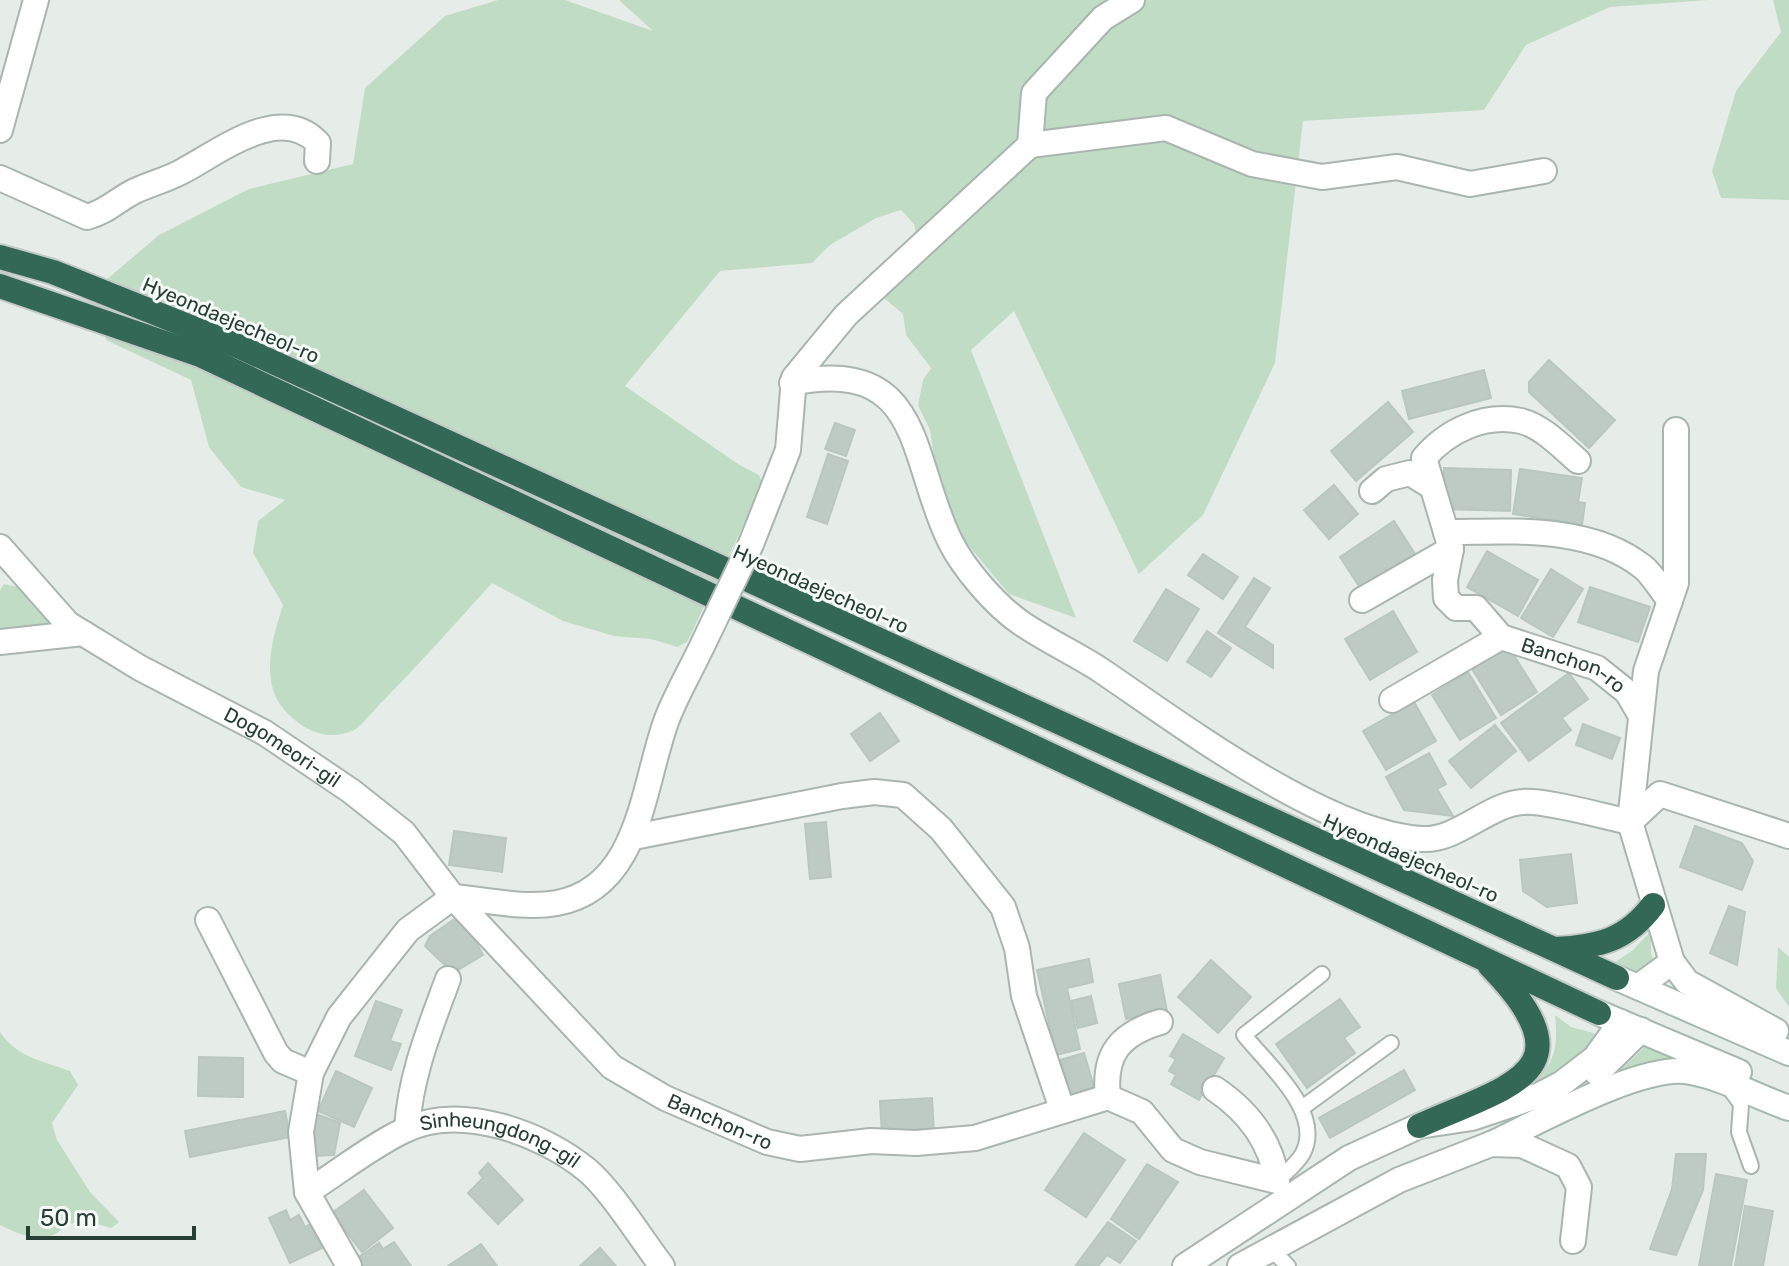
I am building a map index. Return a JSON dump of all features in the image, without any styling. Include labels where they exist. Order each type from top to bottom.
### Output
[{"type":"highway","name":"Hyeondaejecheol-ro","points":[[0,254],[240,347],[1637,987]]},
{"type":"highway","points":[[0,286],[200,355],[1620,1022]]},
{"type":"highway","points":[[0,296],[88,315]]},
{"type":"highway","points":[[1554,950],[1611,942],[1641,922],[1653,905]]},
{"type":"highway","points":[[1419,1126],[1514,1083],[1536,1060],[1539,1048],[1530,1022],[1503,980],[1483,959]]},
{"type":"street","points":[[0,130],[36,0]]},
{"type":"street","points":[[1030,145],[1034,93],[1103,18],[1132,0]]},
{"type":"street","points":[[0,178],[87,217],[99,214],[133,192],[183,171],[220,146],[260,133],[294,126],[308,131],[318,143],[317,161]]},
{"type":"street","points":[[349,1266],[307,1192],[301,1132],[311,1073],[339,1017],[408,930],[453,897],[532,905],[559,902],[584,893],[604,877],[634,837],[667,720],[751,544],[788,450],[792,383],[846,315],[1030,145],[1166,128],[1252,164],[1322,177],[1397,167],[1470,184],[1544,171]]},
{"type":"street","points":[[792,383],[839,379],[864,383],[889,395],[917,443],[950,542],[979,580],[1019,622],[1097,668],[1204,740],[1332,813],[1386,834],[1426,840],[1523,802],[1630,822],[1660,794],[1789,836]]},
{"type":"street","name":"Banchon-ro","points":[[1578,461],[1546,434],[1522,421],[1493,420],[1463,427],[1438,442],[1424,458],[1449,541],[1446,598],[1456,608],[1476,608],[1501,637],[1597,668],[1627,692],[1641,716]]},
{"type":"street","name":"Banchon-ro","points":[[1672,962],[1630,822],[1646,671],[1676,583],[1676,430]]},
{"type":"street","points":[[1372,491],[1386,479],[1410,473],[1431,486]]},
{"type":"street","points":[[1362,600],[1449,541],[1540,532],[1617,550],[1645,569],[1670,601]]},
{"type":"street","name":"Dogomeori-gil","points":[[0,547],[46,603],[83,633],[140,668],[265,733],[351,791],[404,833],[453,897]]},
{"type":"street","points":[[0,642],[83,633]]},
{"type":"street","points":[[1392,700],[1501,637]]},
{"type":"street","points":[[634,837],[842,796],[874,792],[903,795],[941,829],[1003,907],[1017,948],[1024,996],[1062,1109]]},
{"type":"street","name":"Banchon-ro","points":[[453,897],[612,1067],[665,1098],[767,1142],[800,1149],[871,1141],[954,1141],[975,1138],[1108,1097]]},
{"type":"street","points":[[208,920],[276,1053],[283,1061],[311,1073]]},
{"type":"street","points":[[1185,1266],[1349,1158],[1419,1126],[1472,1118],[1540,1095],[1595,1058],[1620,1022],[1637,987],[1672,962],[1696,988],[1789,1038]]},
{"type":"street","points":[[407,1129],[409,1098],[417,1065],[448,979]]},
{"type":"street","points":[[1637,987],[1789,1053]]},
{"type":"street","points":[[1160,1022],[1130,1032],[1118,1048],[1106,1077],[1108,1097],[1142,1112],[1173,1150],[1200,1162],[1277,1181],[1273,1155],[1264,1137],[1215,1089]]},
{"type":"street","points":[[1620,1022],[1789,1093]]},
{"type":"street","points":[[1240,1266],[1280,1258],[1296,1235],[1354,1185],[1565,1098],[1626,1049],[1620,1022]]},
{"type":"street","points":[[1296,1235],[1399,1180],[1491,1144],[1632,1080],[1667,1070],[1689,1071],[1789,1108]]},
{"type":"street","name":"Sinheungdong-gil","points":[[307,1192],[407,1129],[438,1122],[476,1120],[537,1140],[589,1171],[662,1266]]},
{"type":"street","points":[[1491,1144],[1522,1145],[1568,1166],[1579,1187],[1573,1241]]},
{"type":"lane","points":[[1277,1181],[1303,1153],[1308,1131],[1302,1108],[1244,1035],[1322,974]]},
{"type":"lane","points":[[1302,1108],[1391,1043]]},
{"type":"lane","points":[[1727,1084],[1741,1104],[1739,1132],[1751,1166]]},
{"type":"green space","points":[[498,0],[565,0],[653,31],[619,0],[1709,0],[1610,7],[1526,45],[1484,110],[1303,121],[1275,363],[1203,515],[1139,574],[1014,311],[971,350],[1076,618],[1009,594],[964,540],[939,490],[930,430],[918,405],[923,380],[931,368],[906,335],[903,314],[885,299],[880,286],[869,273],[895,261],[917,239],[914,224],[901,210],[876,218],[830,245],[812,263],[720,271],[625,386],[738,464],[759,475],[763,485],[687,642],[677,647],[651,639],[614,636],[563,621],[492,583],[358,727],[336,735],[318,733],[288,714],[273,690],[270,676],[272,647],[283,605],[253,553],[258,521],[285,500],[241,487],[209,447],[191,380],[106,340],[92,292],[159,235],[249,189],[353,164],[365,88],[445,16]]},
{"type":"green space","points":[[1773,0],[1789,0],[1789,200],[1721,198],[1712,171],[1736,91],[1781,32]]},
{"type":"green space","points":[[4,584],[26,589],[50,621],[36,635],[0,639],[0,590]]},
{"type":"green space","points":[[1651,931],[1651,954],[1661,979],[1611,965],[1633,950]]},
{"type":"green space","points":[[1778,947],[1789,957],[1789,1007],[1776,988]]},
{"type":"green space","points":[[1555,1015],[1571,1027],[1604,1036],[1564,1076],[1508,1098],[1548,1066],[1555,1045]]},
{"type":"green space","points":[[0,1032],[22,1053],[70,1071],[78,1085],[52,1123],[57,1140],[90,1192],[119,1222],[111,1228],[90,1222],[67,1224],[52,1236],[35,1238],[0,1225]]},
{"type":"green space","points":[[1646,1046],[1725,1074],[1616,1074]]},
{"type":"building","points":[[1549,360],[1615,420],[1589,448],[1529,392],[1529,382]]},
{"type":"building","points":[[1484,370],[1491,398],[1409,419],[1402,391]]},
{"type":"building","points":[[1388,402],[1413,432],[1356,481],[1331,451]]},
{"type":"building","points":[[835,423],[855,430],[846,456],[825,449]]},
{"type":"building","points":[[828,454],[848,461],[827,524],[807,517]]},
{"type":"building","points":[[1444,468],[1511,470],[1510,511],[1442,509]]},
{"type":"building","points":[[1520,469],[1582,478],[1578,502],[1585,503],[1582,525],[1513,514]]},
{"type":"building","points":[[1334,485],[1358,514],[1329,539],[1304,510]]},
{"type":"building","points":[[1394,521],[1415,554],[1361,589],[1340,557]]},
{"type":"building","points":[[1487,551],[1538,580],[1518,616],[1467,587]]},
{"type":"building","points":[[1203,554],[1238,577],[1223,599],[1188,575]]},
{"type":"building","points":[[1551,569],[1583,589],[1553,637],[1521,618]]},
{"type":"building","points":[[1254,578],[1270,588],[1245,627],[1273,645],[1273,668],[1218,633]]},
{"type":"building","points":[[1590,587],[1650,607],[1638,642],[1578,622]]},
{"type":"building","points":[[1166,589],[1199,609],[1167,661],[1134,641]]},
{"type":"building","points":[[1393,611],[1417,652],[1370,680],[1345,639]]},
{"type":"building","points":[[1207,631],[1231,648],[1211,677],[1187,662]]},
{"type":"building","points":[[1508,646],[1537,692],[1501,715],[1472,669]]},
{"type":"building","points":[[1468,672],[1496,718],[1460,740],[1432,695]]},
{"type":"building","points":[[1569,673],[1588,699],[1562,718],[1571,730],[1529,761],[1501,723]]},
{"type":"building","points":[[1414,702],[1436,741],[1386,770],[1363,731]]},
{"type":"building","points":[[880,713],[899,741],[870,761],[851,734]]},
{"type":"building","points":[[1583,724],[1620,738],[1612,759],[1576,745]]},
{"type":"building","points":[[1495,725],[1516,751],[1471,788],[1449,761]]},
{"type":"building","points":[[1429,753],[1446,784],[1437,789],[1453,816],[1404,810],[1386,777]]},
{"type":"building","points":[[826,822],[831,877],[810,879],[805,824]]},
{"type":"building","points":[[1695,826],[1742,843],[1753,861],[1742,890],[1680,867]]},
{"type":"building","points":[[454,831],[506,838],[502,872],[449,865]]},
{"type":"building","points":[[1571,854],[1577,903],[1547,907],[1523,891],[1520,860]]},
{"type":"building","points":[[1729,906],[1745,912],[1737,965],[1710,953]]},
{"type":"building","points":[[453,920],[464,921],[483,955],[453,973],[425,946],[430,936]]},
{"type":"building","points":[[1089,959],[1093,982],[1067,988],[1080,1049],[1056,1055],[1037,970]]},
{"type":"building","points":[[1211,960],[1251,997],[1218,1033],[1178,997]]},
{"type":"building","points":[[1160,975],[1167,1011],[1126,1019],[1119,984]]},
{"type":"building","points":[[1091,996],[1097,1023],[1078,1028],[1071,1001]]},
{"type":"building","points":[[1340,999],[1360,1027],[1344,1038],[1355,1053],[1307,1088],[1276,1044]]},
{"type":"building","points":[[376,1001],[402,1010],[390,1041],[401,1044],[391,1070],[355,1056]]},
{"type":"building","points":[[1183,1034],[1224,1058],[1199,1100],[1171,1084],[1176,1075],[1169,1071],[1176,1059],[1170,1056]]},
{"type":"building","points":[[1084,1053],[1094,1087],[1070,1094],[1060,1060]]},
{"type":"building","points":[[199,1057],[243,1058],[243,1097],[198,1096]]},
{"type":"building","points":[[1404,1070],[1415,1090],[1330,1138],[1319,1118]]},
{"type":"building","points":[[336,1071],[372,1088],[354,1127],[318,1111]]},
{"type":"building","points":[[932,1098],[934,1132],[882,1135],[880,1101]]},
{"type":"building","points":[[285,1111],[290,1137],[190,1157],[185,1131]]},
{"type":"building","points":[[316,1114],[340,1123],[334,1155],[312,1156]]},
{"type":"building","points":[[1084,1133],[1125,1160],[1086,1217],[1045,1190]]},
{"type":"building","points":[[1676,1154],[1706,1154],[1703,1190],[1676,1255],[1650,1249],[1672,1189]]},
{"type":"building","points":[[488,1163],[523,1200],[498,1224],[468,1193],[483,1178],[479,1173]]},
{"type":"building","points":[[1147,1164],[1178,1182],[1139,1239],[1111,1219]]},
{"type":"building","points":[[1716,1174],[1747,1180],[1731,1266],[1699,1266]]},
{"type":"building","points":[[364,1190],[393,1228],[362,1252],[332,1213]]},
{"type":"building","points":[[1745,1206],[1773,1211],[1763,1266],[1735,1266]]},
{"type":"building","points":[[286,1210],[290,1220],[299,1215],[305,1227],[311,1224],[322,1248],[290,1263],[269,1218]]},
{"type":"building","points":[[1108,1222],[1136,1241],[1120,1263],[1107,1255],[1098,1266],[1076,1265]]},
{"type":"building","points":[[394,1242],[411,1266],[361,1266],[356,1259],[379,1243],[383,1249]]},
{"type":"building","points":[[481,1244],[497,1266],[448,1266]]},
{"type":"building","points":[[600,1248],[616,1266],[580,1266]]}]
